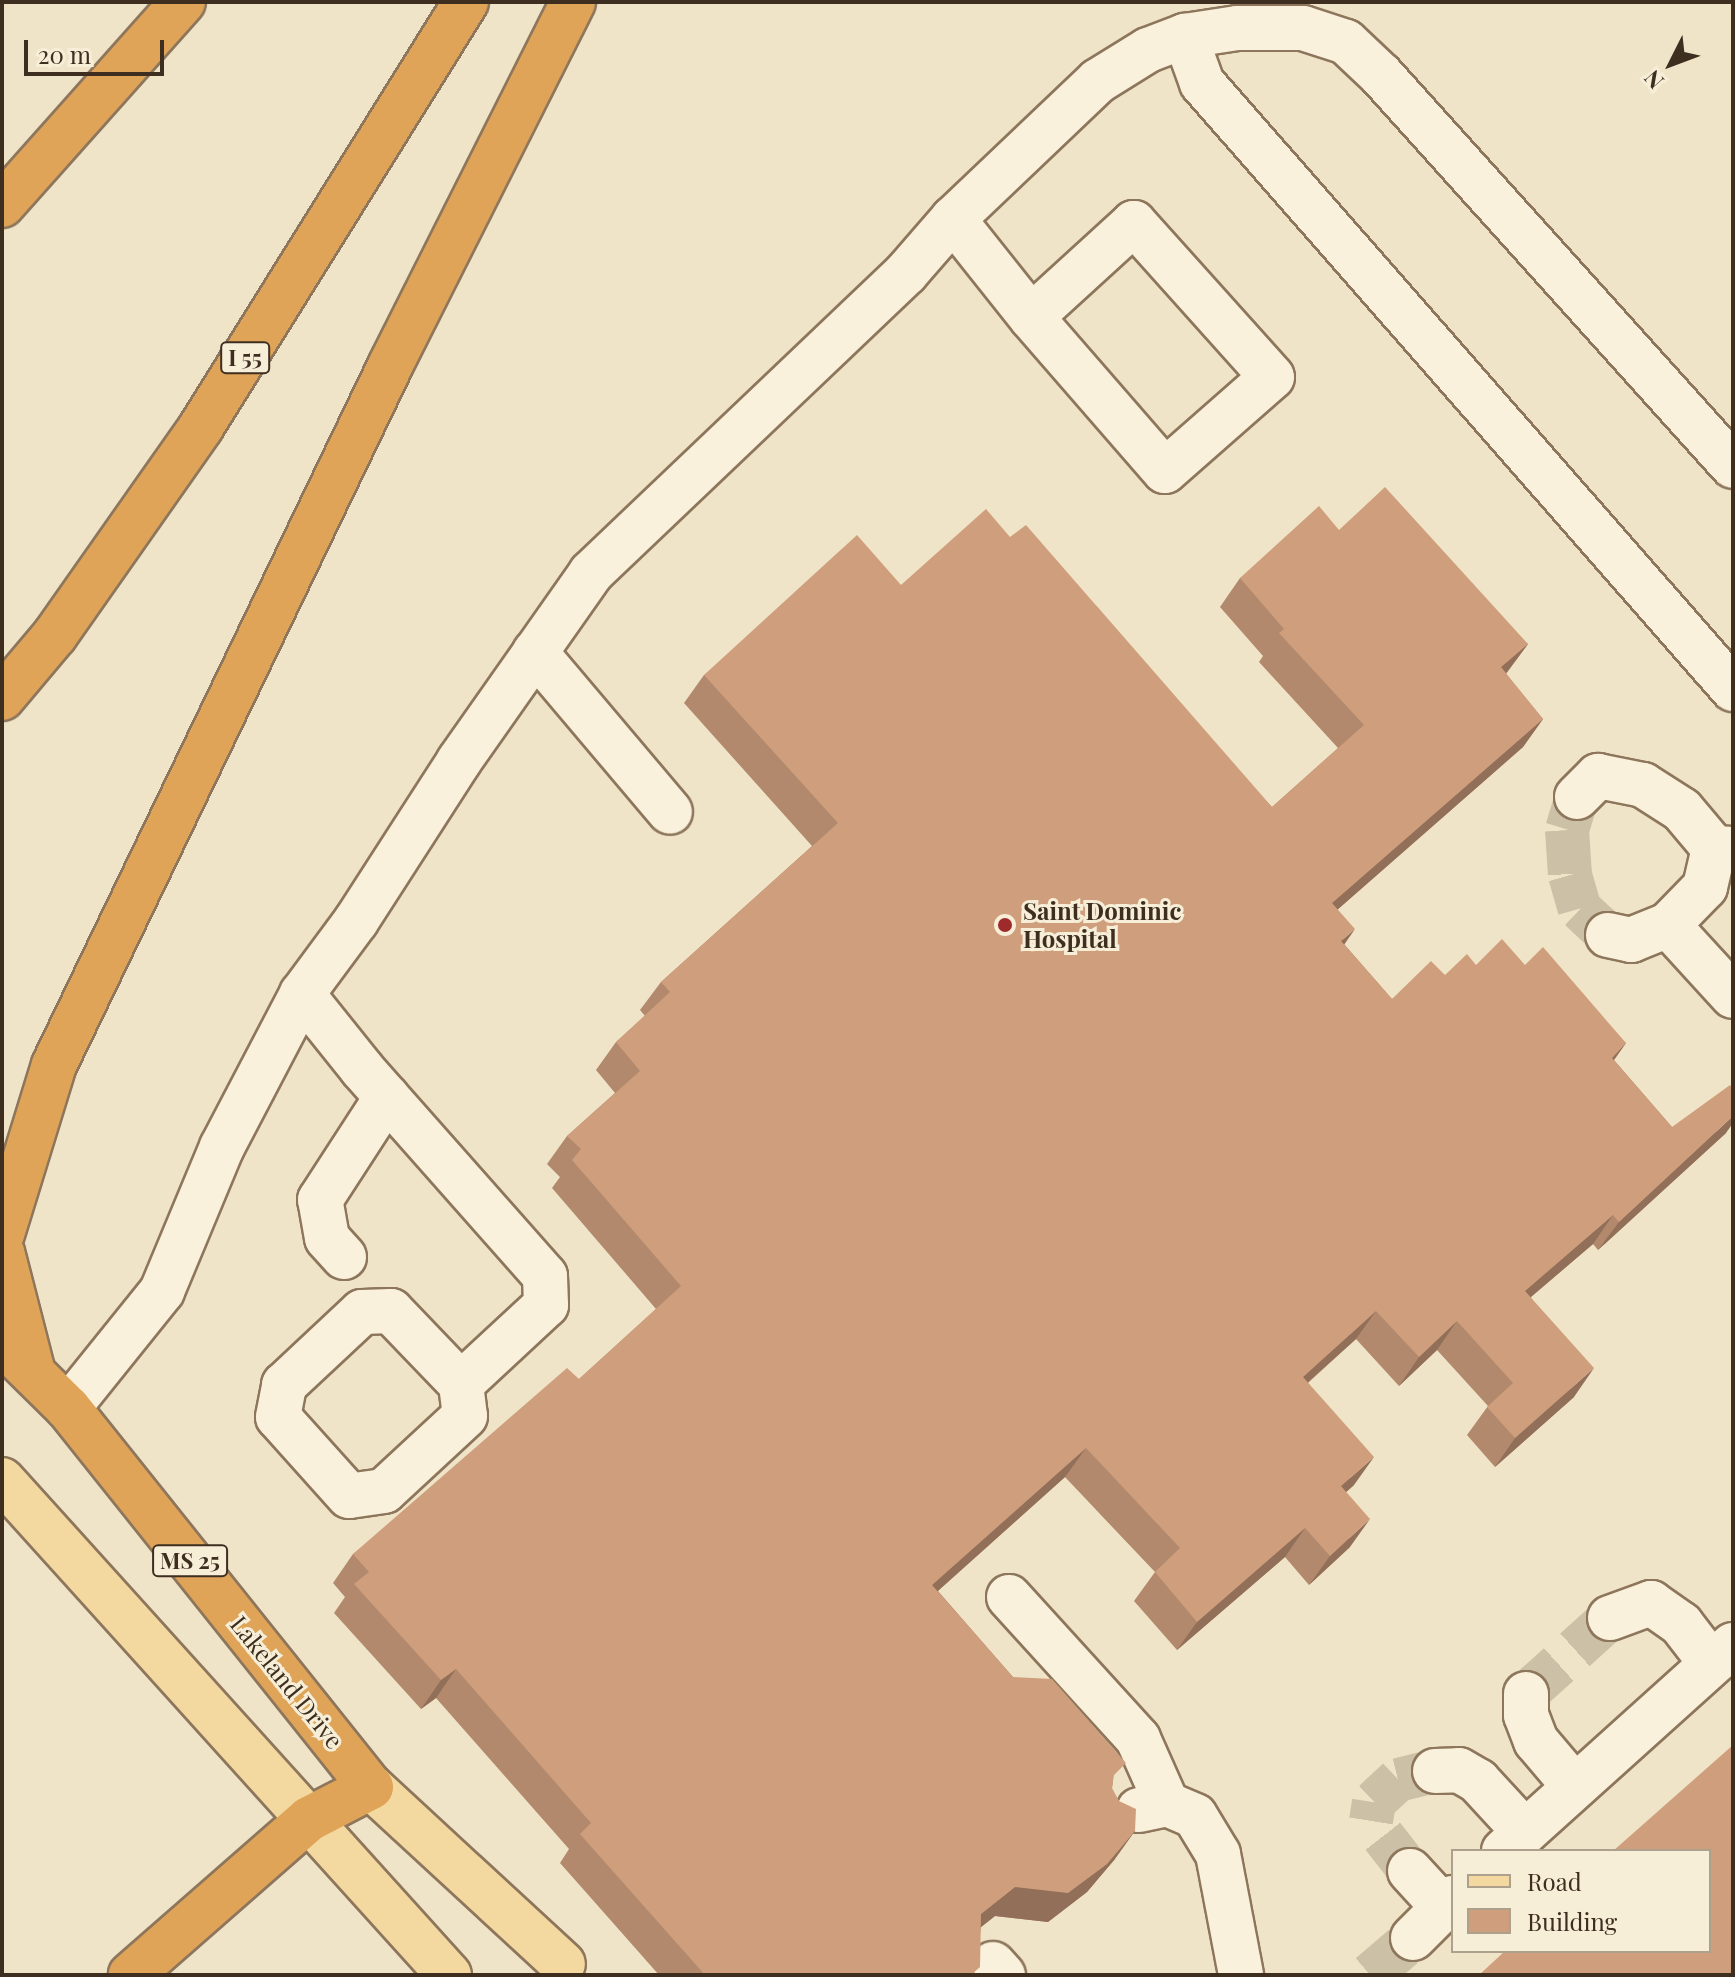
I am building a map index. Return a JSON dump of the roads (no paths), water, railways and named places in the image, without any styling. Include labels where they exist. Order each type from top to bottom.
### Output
[{"type":"highway","points":[[2,205],[183,2]]},
{"type":"highway","name":"I 55","points":[[2,698],[55,635],[201,427],[466,2]]},
{"type":"highway","points":[[2,1234],[54,1065],[384,378],[573,2]]},
{"type":"highway","points":[[2,1252],[35,1379]]},
{"type":"highway","name":"Lakeland Drive","points":[[2,1343],[35,1379],[68,1408],[371,1787]]},
{"type":"highway","points":[[131,1975],[309,1819],[371,1787]]},
{"type":"main road","points":[[2,1480],[449,1975]]},
{"type":"main road","name":"Lakeland Drive","points":[[371,1787],[563,1964]]},
{"type":"lane","points":[[68,1408],[162,1291],[222,1147],[302,994],[356,921],[459,761],[591,573],[906,273],[953,219],[1098,81],[1148,50],[1185,36],[1237,28],[1303,28],[1346,42],[1381,75],[1733,466]]},
{"type":"lane","points":[[1185,36],[1202,83],[1733,689]]},
{"type":"lane","points":[[953,219],[1031,317],[1165,471],[1272,377],[1134,223],[1031,317]]},
{"type":"lane","points":[[535,652],[670,812]]},
{"type":"lane","points":[[1577,797],[1598,776],[1643,785],[1682,810],[1724,848],[1705,887],[1668,925],[1631,940],[1608,935]]},
{"type":"lane","points":[[1668,925],[1733,996]]},
{"type":"lane","points":[[302,994],[387,1097],[545,1276],[546,1305],[461,1384]]},
{"type":"lane","points":[[344,1257],[327,1238],[320,1200],[387,1097]]},
{"type":"lane","points":[[391,1311],[461,1384],[465,1416],[384,1491],[349,1496],[278,1417],[284,1385],[362,1312],[391,1311]]},
{"type":"lane","points":[[1009,1597],[1138,1739],[1167,1804]]},
{"type":"lane","points":[[1435,1771],[1459,1770],[1478,1781],[1514,1842],[1722,1654],[1651,1603],[1610,1618]]},
{"type":"lane","points":[[1526,1694],[1526,1715],[1536,1741],[1575,1787]]},
{"type":"lane","points":[[1117,1813],[1167,1804],[1195,1816],[1218,1854],[1241,1975]]},
{"type":"lane","points":[[1410,1871],[1448,1902],[1413,1938]]},
{"type":"tunnel","points":[[1577,797],[1567,830],[1570,875],[1580,909],[1608,935]]},
{"type":"tunnel","points":[[1526,1694],[1610,1618]]},
{"type":"tunnel","points":[[1410,1871],[1371,1821],[1374,1802],[1398,1780],[1435,1771]]},
{"type":"tunnel","points":[[1370,1975],[1413,1938]]},
{"type":"place","name":"Saint Dominic Hospital","points":[[1005,925]]}]
